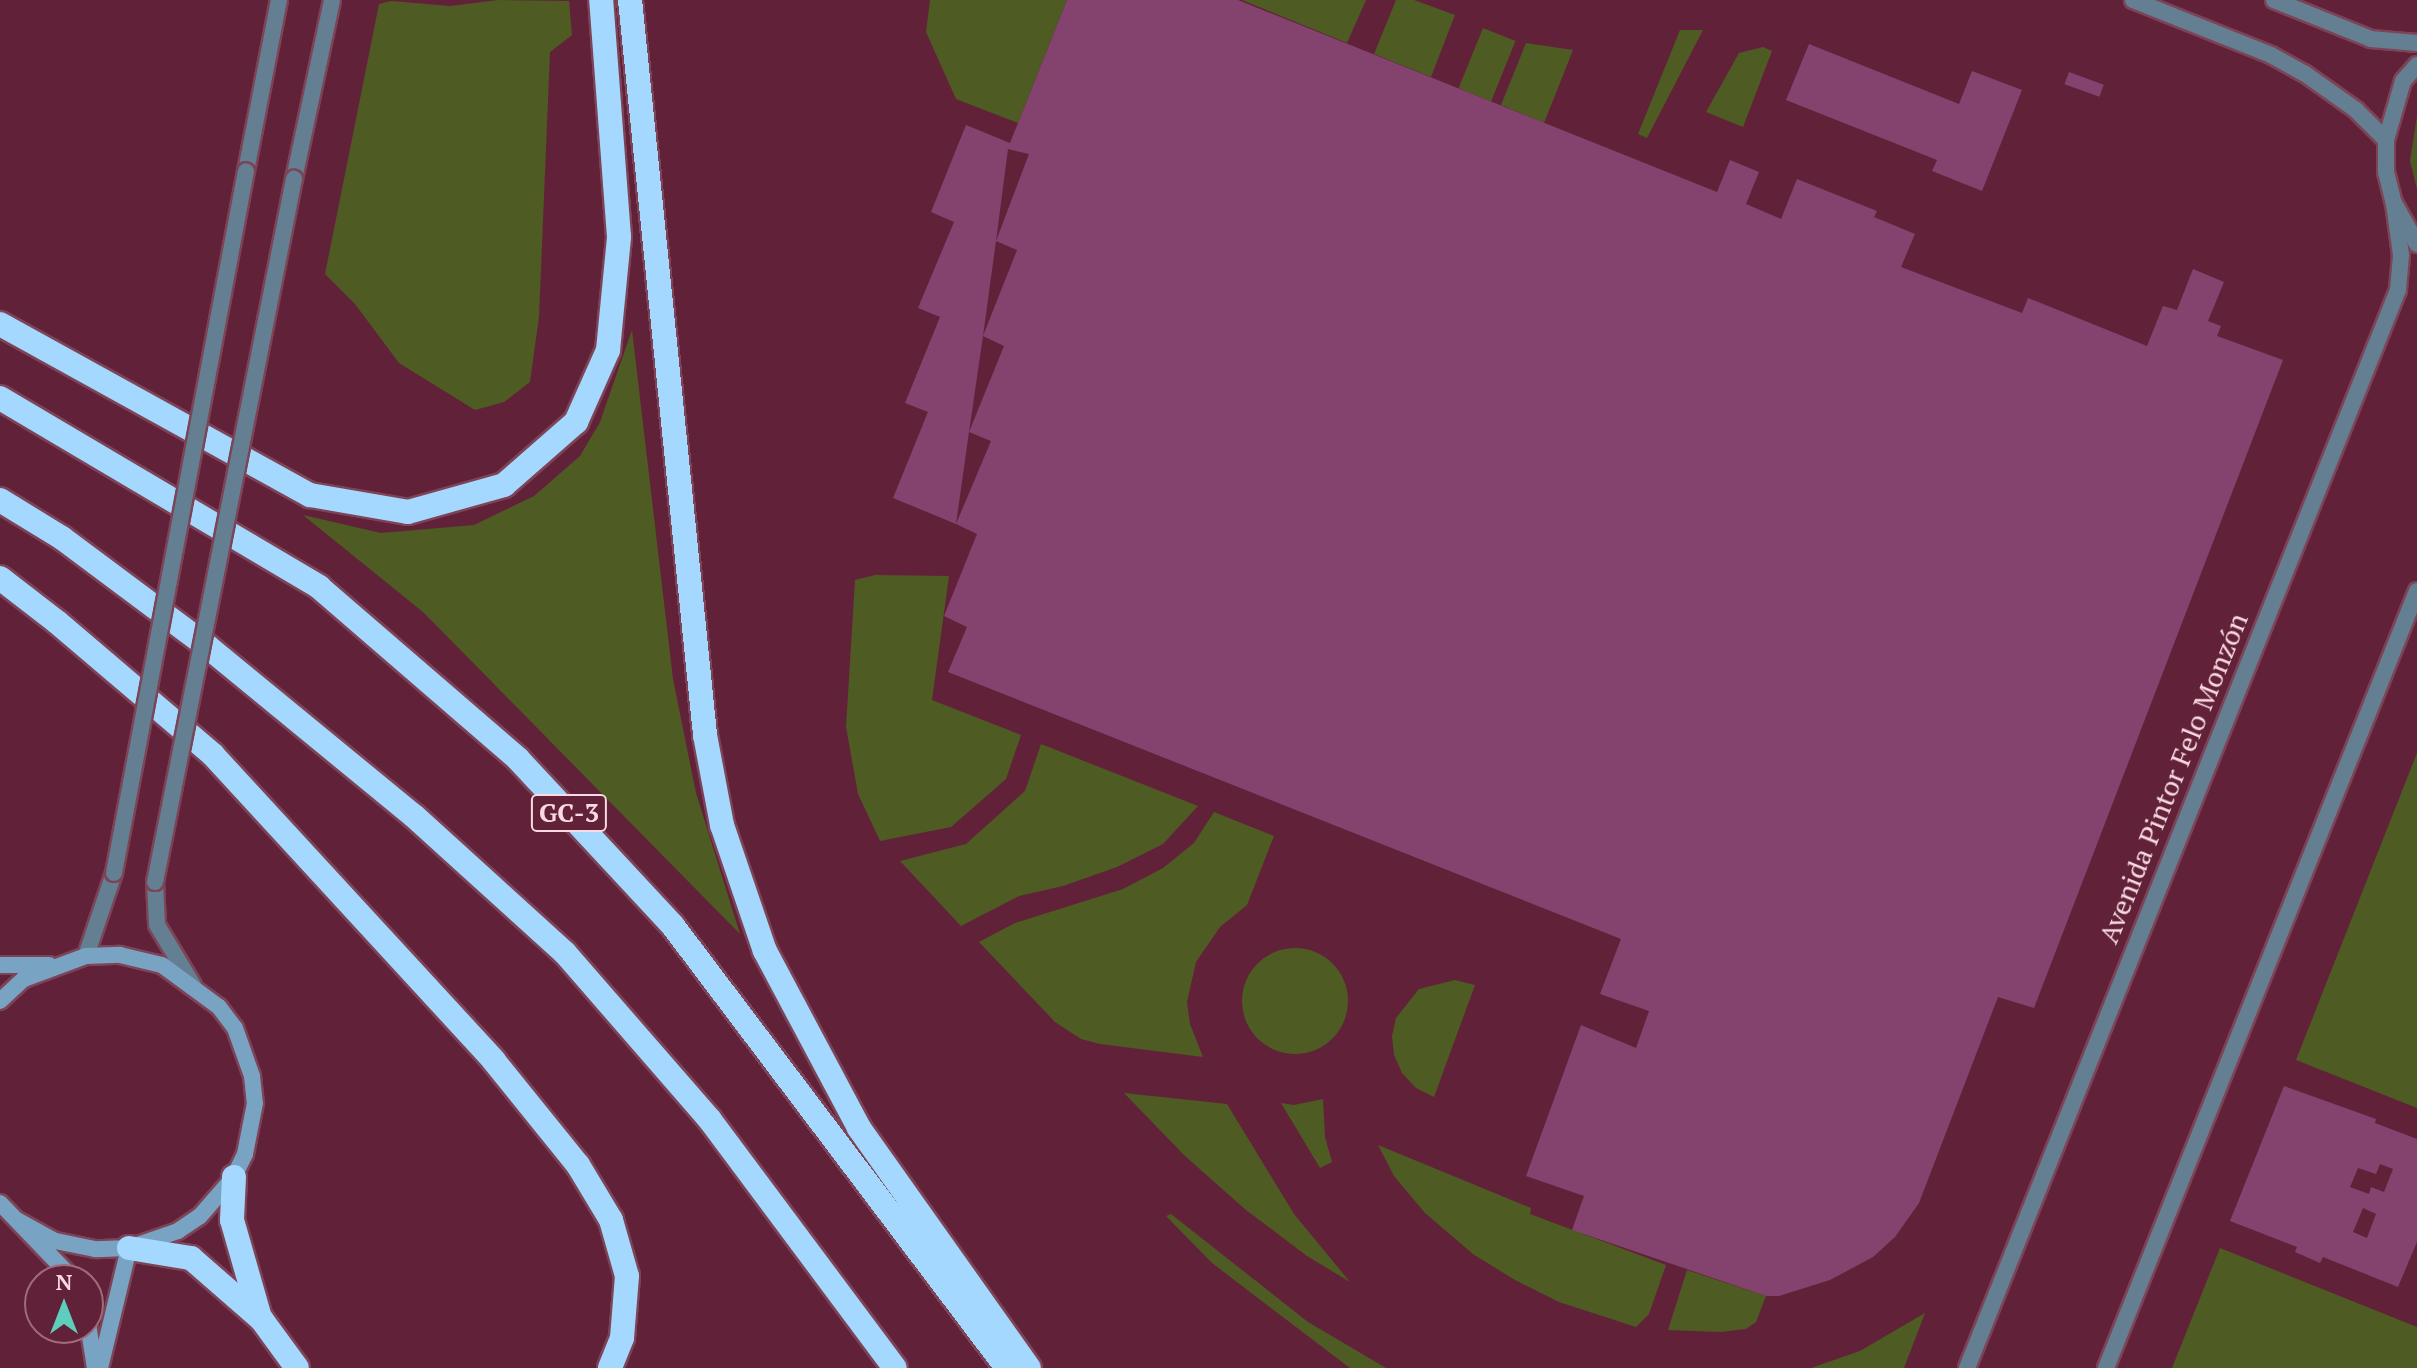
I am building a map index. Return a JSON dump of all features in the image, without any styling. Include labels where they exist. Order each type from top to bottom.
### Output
[{"type":"highway","points":[[0,324],[310,495],[408,512],[504,485],[576,422],[608,350],[619,237],[601,0]]},
{"type":"highway","points":[[630,0],[705,735],[722,825],[765,951],[859,1128],[1029,1368]]},
{"type":"highway","name":"GC-3","points":[[0,398],[319,587],[518,759],[673,926],[1007,1368]]},
{"type":"highway","points":[[0,500],[62,538],[208,647],[414,816],[565,953],[710,1120],[895,1368]]},
{"type":"highway","points":[[0,578],[57,622],[213,755],[494,1061],[578,1165],[611,1220],[627,1276],[622,1338],[610,1368]]},
{"type":"highway","points":[[234,1177],[232,1220],[243,1268],[262,1320]]},
{"type":"highway","points":[[129,1248],[191,1258],[262,1320],[297,1368]]},
{"type":"main road","points":[[0,1001],[24,979],[86,956],[120,955],[162,965],[219,1007],[235,1028],[252,1076],[255,1103],[245,1154],[234,1177],[200,1216],[178,1231],[129,1248],[95,1249],[55,1241],[17,1220]]},
{"type":"main road","points":[[0,965],[58,965]]},
{"type":"main road","points":[[0,1203],[59,1264]]},
{"type":"main road","points":[[98,1368],[129,1248]]},
{"type":"main road","points":[[93,1344],[98,1368]]},
{"type":"street","points":[[86,956],[114,873],[279,0]]},
{"type":"street","points":[[193,985],[157,925],[155,882],[332,0]]},
{"type":"street","points":[[2133,0],[2271,55],[2304,73],[2356,110],[2386,140]]},
{"type":"street","points":[[2274,0],[2371,39],[2417,43]]},
{"type":"street","points":[[2417,65],[2403,81],[2386,140],[2386,172],[2394,203],[2417,244]]},
{"type":"street","name":"Avenida Pintor Felo Monzón","points":[[1967,1368],[2398,290],[2401,255],[2394,203]]},
{"type":"street","points":[[2106,1368],[2417,591]]},
{"type":"green space","points":[[498,0],[569,1],[572,35],[550,52],[539,317],[530,382],[504,402],[475,410],[399,363],[355,304],[325,274],[379,4],[391,1],[450,6]]},
{"type":"green space","points":[[930,0],[1067,0],[1018,123],[956,99],[926,32]]},
{"type":"green space","points":[[1242,0],[1366,0],[1347,43]]},
{"type":"green space","points":[[1396,0],[1414,0],[1455,15],[1431,77],[1374,54]]},
{"type":"green space","points":[[1483,28],[1515,41],[1491,101],[1459,88]]},
{"type":"green space","points":[[1680,30],[1703,30],[1647,138],[1638,134]]},
{"type":"green space","points":[[1526,43],[1573,50],[1544,123],[1501,105]]},
{"type":"green space","points":[[1763,47],[1772,51],[1743,127],[1706,112],[1739,53]]},
{"type":"green space","points":[[2417,116],[2417,189],[2410,161]]},
{"type":"green space","points":[[632,330],[673,679],[696,793],[740,934],[423,612],[303,515],[381,533],[474,525],[534,496],[580,456],[600,422]]},
{"type":"green space","points":[[875,575],[949,576],[932,700],[1021,735],[1006,779],[951,827],[880,841],[858,794],[846,727],[855,580]]},
{"type":"green space","points":[[1041,744],[1198,806],[1163,844],[1117,867],[1063,886],[1019,896],[961,926],[900,861],[966,844],[1025,791]]},
{"type":"green space","points":[[2417,753],[2417,1108],[2296,1060]]},
{"type":"green space","points":[[1214,812],[1274,836],[1247,905],[1220,927],[1196,962],[1187,1002],[1190,1024],[1203,1057],[1081,1039],[1055,1022],[979,942],[1015,923],[1123,889],[1163,868],[1194,843]]},
{"type":"green space","points":[[1295,948],[1315,952],[1332,964],[1344,981],[1348,1001],[1344,1021],[1332,1038],[1315,1050],[1295,1054],[1275,1050],[1258,1038],[1246,1021],[1242,1001],[1246,981],[1258,964],[1275,952]]},
{"type":"green space","points":[[1455,980],[1475,985],[1434,1097],[1416,1088],[1402,1073],[1394,1055],[1392,1036],[1396,1018],[1419,989]]},
{"type":"green space","points":[[1124,1093],[1227,1104],[1294,1214],[1350,1282],[1307,1256],[1246,1210],[1185,1156]]},
{"type":"green space","points":[[1323,1099],[1325,1137],[1332,1162],[1320,1168],[1281,1103],[1294,1105]]},
{"type":"green space","points":[[1378,1145],[1531,1208],[1530,1214],[1666,1265],[1649,1314],[1636,1327],[1559,1302],[1473,1254],[1425,1213],[1394,1176]]},
{"type":"green space","points":[[1171,1214],[1308,1322],[1386,1368],[1350,1368],[1212,1263],[1166,1216]]},
{"type":"green space","points":[[2220,1248],[2417,1327],[2417,1368],[2172,1368]]},
{"type":"green space","points":[[1687,1270],[1766,1296],[1756,1322],[1746,1329],[1720,1332],[1668,1330]]},
{"type":"green space","points":[[1925,1313],[1904,1368],[1811,1368],[1860,1351]]},
{"type":"building","points":[[1067,0],[1238,0],[1717,192],[1730,160],[1759,172],[1746,204],[1781,219],[1797,179],[1877,211],[1874,217],[1915,234],[1901,267],[2022,313],[2028,298],[2147,346],[2163,306],[2177,310],[2193,269],[2224,282],[2208,321],[2221,326],[2217,336],[2283,360],[2034,1008],[1998,997],[1919,1203],[1895,1237],[1873,1257],[1830,1280],[1779,1296],[1766,1296],[1572,1230],[1584,1196],[1526,1176],[1581,1025],[1636,1048],[1649,1011],[1600,994],[1621,939],[948,672],[967,627],[944,616],[977,534],[893,498],[928,412],[905,403],[940,317],[918,308],[954,222],[931,212],[966,125],[1010,143]],"holes":[[[1008,149],[1029,154],[996,241]],[[996,241],[1017,250],[983,336]],[[983,336],[1004,346],[969,432]],[[969,432],[991,441],[956,524]]]},
{"type":"building","points":[[1809,44],[1959,104],[1972,71],[2022,90],[1982,191],[1932,171],[1937,160],[1786,100]]},
{"type":"building","points":[[2069,72],[2104,85],[2099,97],[2065,84]]},
{"type":"building","points":[[2284,1086],[2376,1119],[2375,1123],[2417,1139],[2417,1242],[2398,1287],[2323,1257],[2320,1263],[2295,1252],[2297,1247],[2230,1221]],"holes":[[[2380,1164],[2393,1169],[2384,1192],[2371,1187],[2369,1194],[2350,1187],[2358,1168],[2376,1174]],[[2363,1208],[2376,1214],[2367,1238],[2353,1232]]]}]
